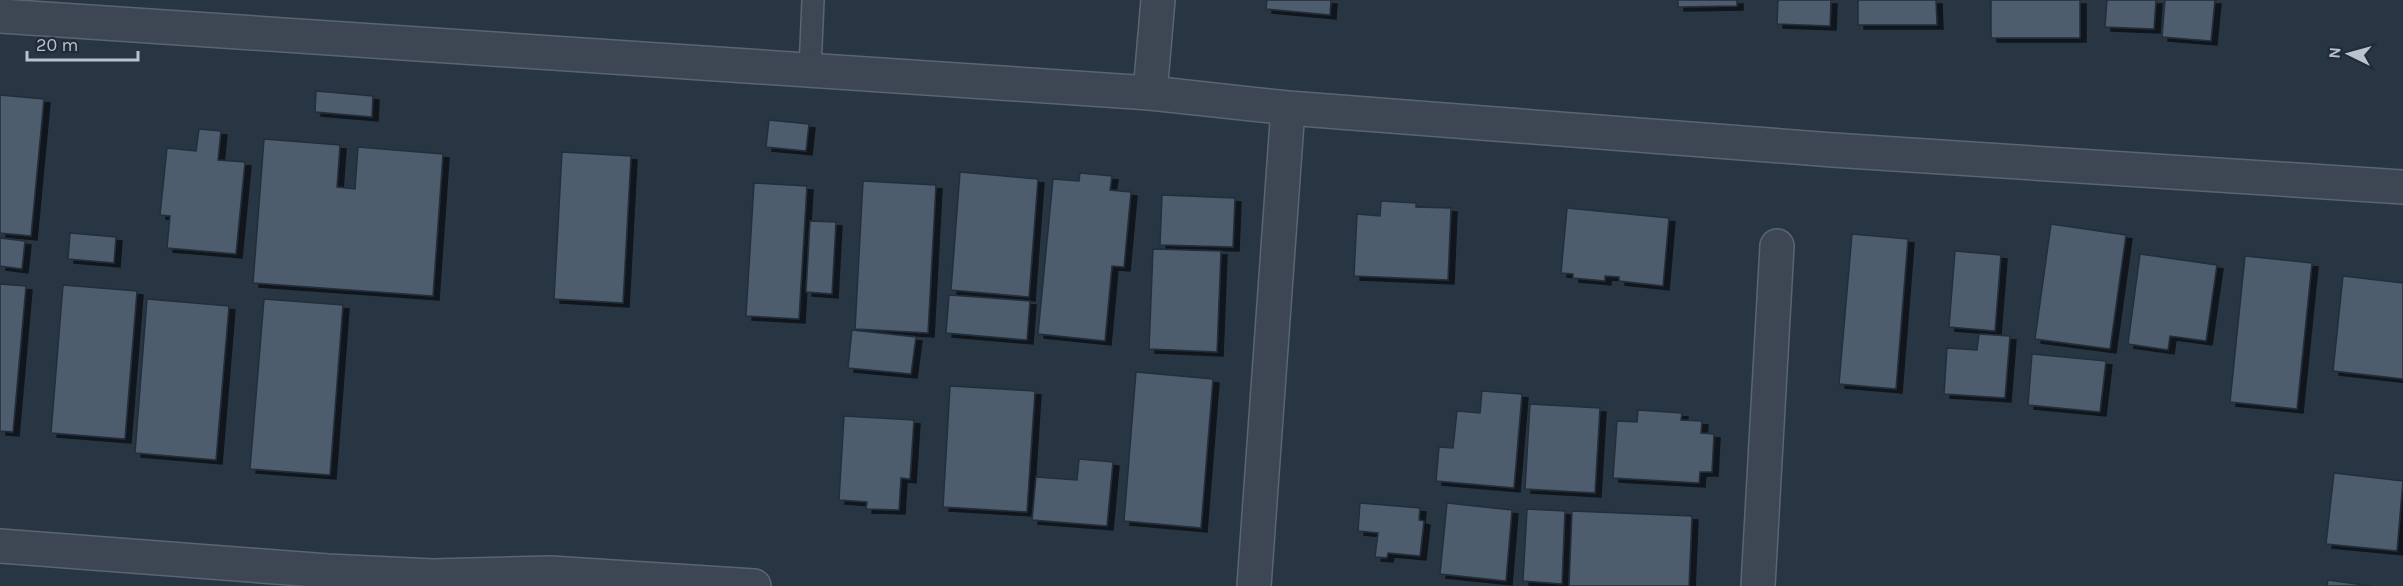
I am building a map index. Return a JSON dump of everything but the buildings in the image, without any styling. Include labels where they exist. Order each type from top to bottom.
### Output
[{"type":"street","points":[[1150,93],[1158,0]]},
{"type":"street","points":[[0,16],[1150,93],[1288,108],[1833,150],[2403,187]]},
{"type":"street","points":[[1254,586],[1288,108]]},
{"type":"street","points":[[1758,586],[1777,246]]},
{"type":"street","points":[[0,546],[330,579],[550,573],[754,586]]},
{"type":"lane","points":[[810,70],[813,0]]}]
